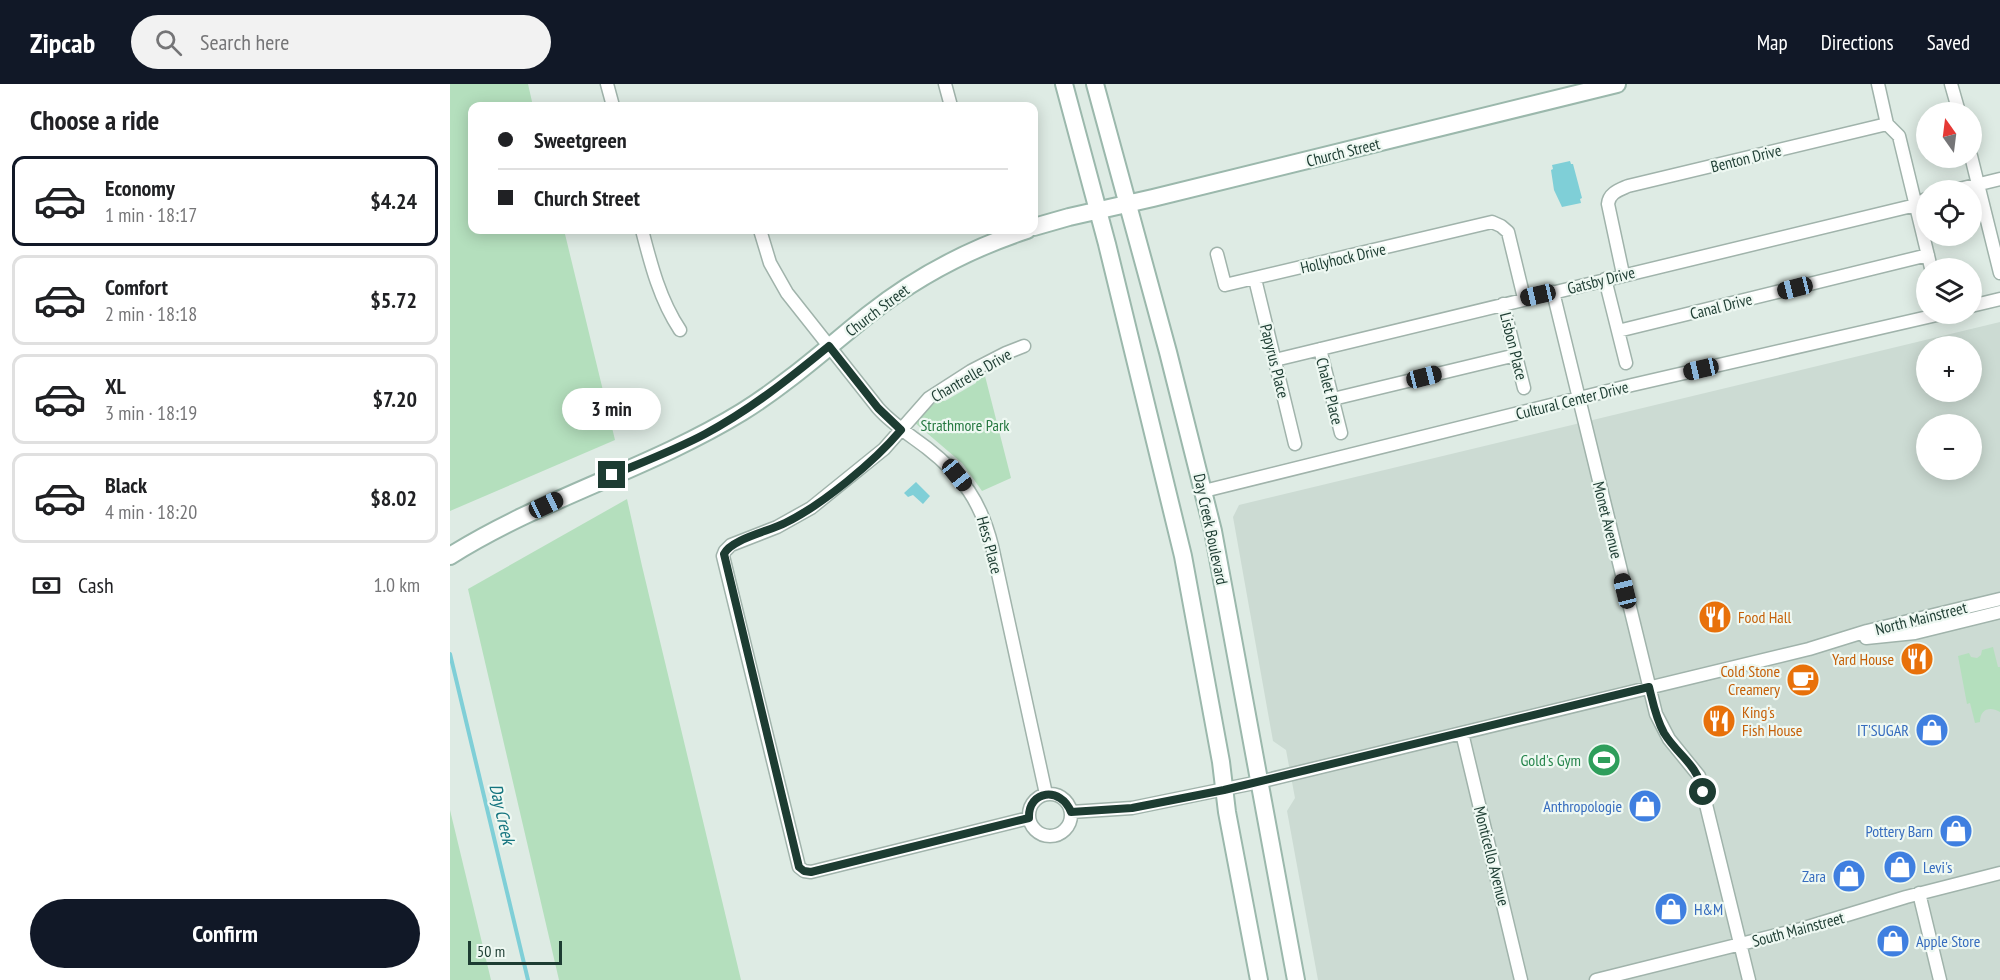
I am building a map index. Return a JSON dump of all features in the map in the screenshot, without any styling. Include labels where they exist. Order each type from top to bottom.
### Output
[{"type":"main road","name":"Day Creek Boulevard","points":[[1064,84],[1098,210],[1183,556],[1259,980]]},
{"type":"main road","name":"Day Creek Boulevard","points":[[1095,84],[1213,531],[1296,980]]},
{"type":"main road","name":"Church Street","points":[[1038,226],[1617,84]]},
{"type":"main road","name":"Church Street","points":[[450,556],[531,511],[704,434],[783,384],[878,308],[935,269],[976,249],[1016,234]]},
{"type":"street","points":[[608,84],[612,102]]},
{"type":"street","points":[[945,84],[950,102]]},
{"type":"street","points":[[1878,84],[1887,124],[1899,136],[1916,187]]},
{"type":"street","points":[[1951,84],[1956,102]]},
{"type":"street","name":"Benton Drive","points":[[1623,274],[1609,212],[1609,198],[1616,192],[1628,186],[1887,124]]},
{"type":"street","points":[[1982,184],[2000,179]]},
{"type":"street","points":[[1982,198],[2000,273]]},
{"type":"street","name":"Gatsby Drive","points":[[1275,360],[1916,203]]},
{"type":"street","name":"Hollyhock Drive","points":[[1217,254],[1226,285],[1492,222],[1508,232],[1524,298]]},
{"type":"street","points":[[643,234],[667,310],[680,330]]},
{"type":"street","name":"Hess Place","points":[[761,234],[770,263],[782,286],[878,408],[901,430],[927,448],[957,475],[977,502],[983,514],[992,546],[1046,794]]},
{"type":"street","points":[[1927,246],[1929,258]]},
{"type":"street","name":"Canal Drive","points":[[1618,331],[1928,255]]},
{"type":"street","name":"Papyrus Place","points":[[1254,279],[1295,444]]},
{"type":"street","points":[[1605,279],[1626,363]]},
{"type":"street","name":"Monet Avenue","points":[[1553,292],[1656,714],[1664,732],[1699,776],[1749,980]]},
{"type":"street","points":[[1982,303],[2000,299]]},
{"type":"street","name":"Lisbon Place","points":[[1503,304],[1524,388]]},
{"type":"street","name":"Cultural Center Drive","points":[[1204,491],[1632,385],[1916,320]]},
{"type":"street","name":"Chantrelle Drive","points":[[1023,346],[995,358],[937,392],[914,413],[872,460],[811,508],[777,527],[731,545],[723,556],[799,867],[811,872],[1029,818]]},
{"type":"street","name":"Chalet Place","points":[[1320,349],[1341,433]]},
{"type":"street","points":[[1333,399],[1516,355]]},
{"type":"street","name":"North Mainstreet","points":[[1071,812],[1132,808],[1259,782],[1844,640],[1867,631],[2000,599]]},
{"type":"street","name":"North Mainstreet","points":[[1844,640],[1916,633],[2000,612]]},
{"type":"street","name":"Monticello Avenue","points":[[1462,733],[1521,980]]},
{"type":"street","points":[[1046,794],[1060,797],[1071,812],[1066,829],[1055,836],[1035,831],[1029,818],[1031,805],[1046,794]]},
{"type":"street","name":"South Mainstreet","points":[[1596,980],[1741,945],[1919,893],[2000,873]]},
{"type":"street","points":[[1919,893],[1940,980]]},
{"type":"shaded area","points":[[2000,322],[2000,980],[1318,980],[1287,811],[1295,798],[1286,750],[1273,741],[1233,517],[1239,505],[1916,342],[1916,402],[1982,402],[1982,336],[1942,336]]},
{"type":"green space","points":[[450,84],[528,84],[532,102],[468,102],[468,234],[565,234],[615,440],[450,511]]},
{"type":"green space","name":"Strathmore Park","points":[[984,372],[1011,478],[982,491],[962,463],[914,422],[938,400],[945,401],[976,383],[977,376]]},
{"type":"green space","points":[[627,499],[741,980],[559,980],[468,589]]},
{"type":"green space","points":[[1993,647],[1998,667],[2000,667],[2000,712],[1993,709],[1986,710],[1980,722],[1975,723],[1970,703],[1967,704],[1958,656],[1969,653],[1971,657],[1977,658],[1981,655],[1982,650]]},
{"type":"green space","points":[[450,810],[491,980],[450,980]]},
{"type":"water","points":[[1570,161],[1573,164],[1582,198],[1581,203],[1562,207],[1554,190],[1551,170],[1552,165]]},
{"type":"water","points":[[916,482],[930,496],[923,504],[913,495],[908,497],[904,493]]},
{"type":"waterway","name":"Day Creek","points":[[450,654],[528,980]]},
{"type":"place","name":"Food Hall","points":[[1715,617]]},
{"type":"place","name":"Yard House","points":[[1917,659]]},
{"type":"place","name":"Cold Stone Creamery","points":[[1803,680]]},
{"type":"place","name":"King's Fish House","points":[[1719,721]]},
{"type":"place","name":"IT'SUGAR","points":[[1932,730]]},
{"type":"place","name":"Gold's Gym","points":[[1604,760]]},
{"type":"place","name":"Anthropologie","points":[[1645,806]]},
{"type":"place","name":"Pottery Barn","points":[[1956,831]]},
{"type":"place","name":"Levi's","points":[[1900,867]]},
{"type":"place","name":"Zara","points":[[1849,876]]},
{"type":"place","name":"H&M","points":[[1671,909]]},
{"type":"place","name":"Apple Store","points":[[1893,941]]},
{"type":"route","points":[[612,475],[704,434],[745,410],[783,384],[829,346],[878,408],[901,430],[872,460],[828,496],[793,519],[731,545],[723,556],[799,867],[804,871],[811,872],[1029,818],[1028,812],[1031,805],[1046,794],[1060,797],[1069,806],[1071,812],[1152,805],[1259,782],[1649,687],[1656,714],[1664,732],[1699,776],[1703,792]]}]
